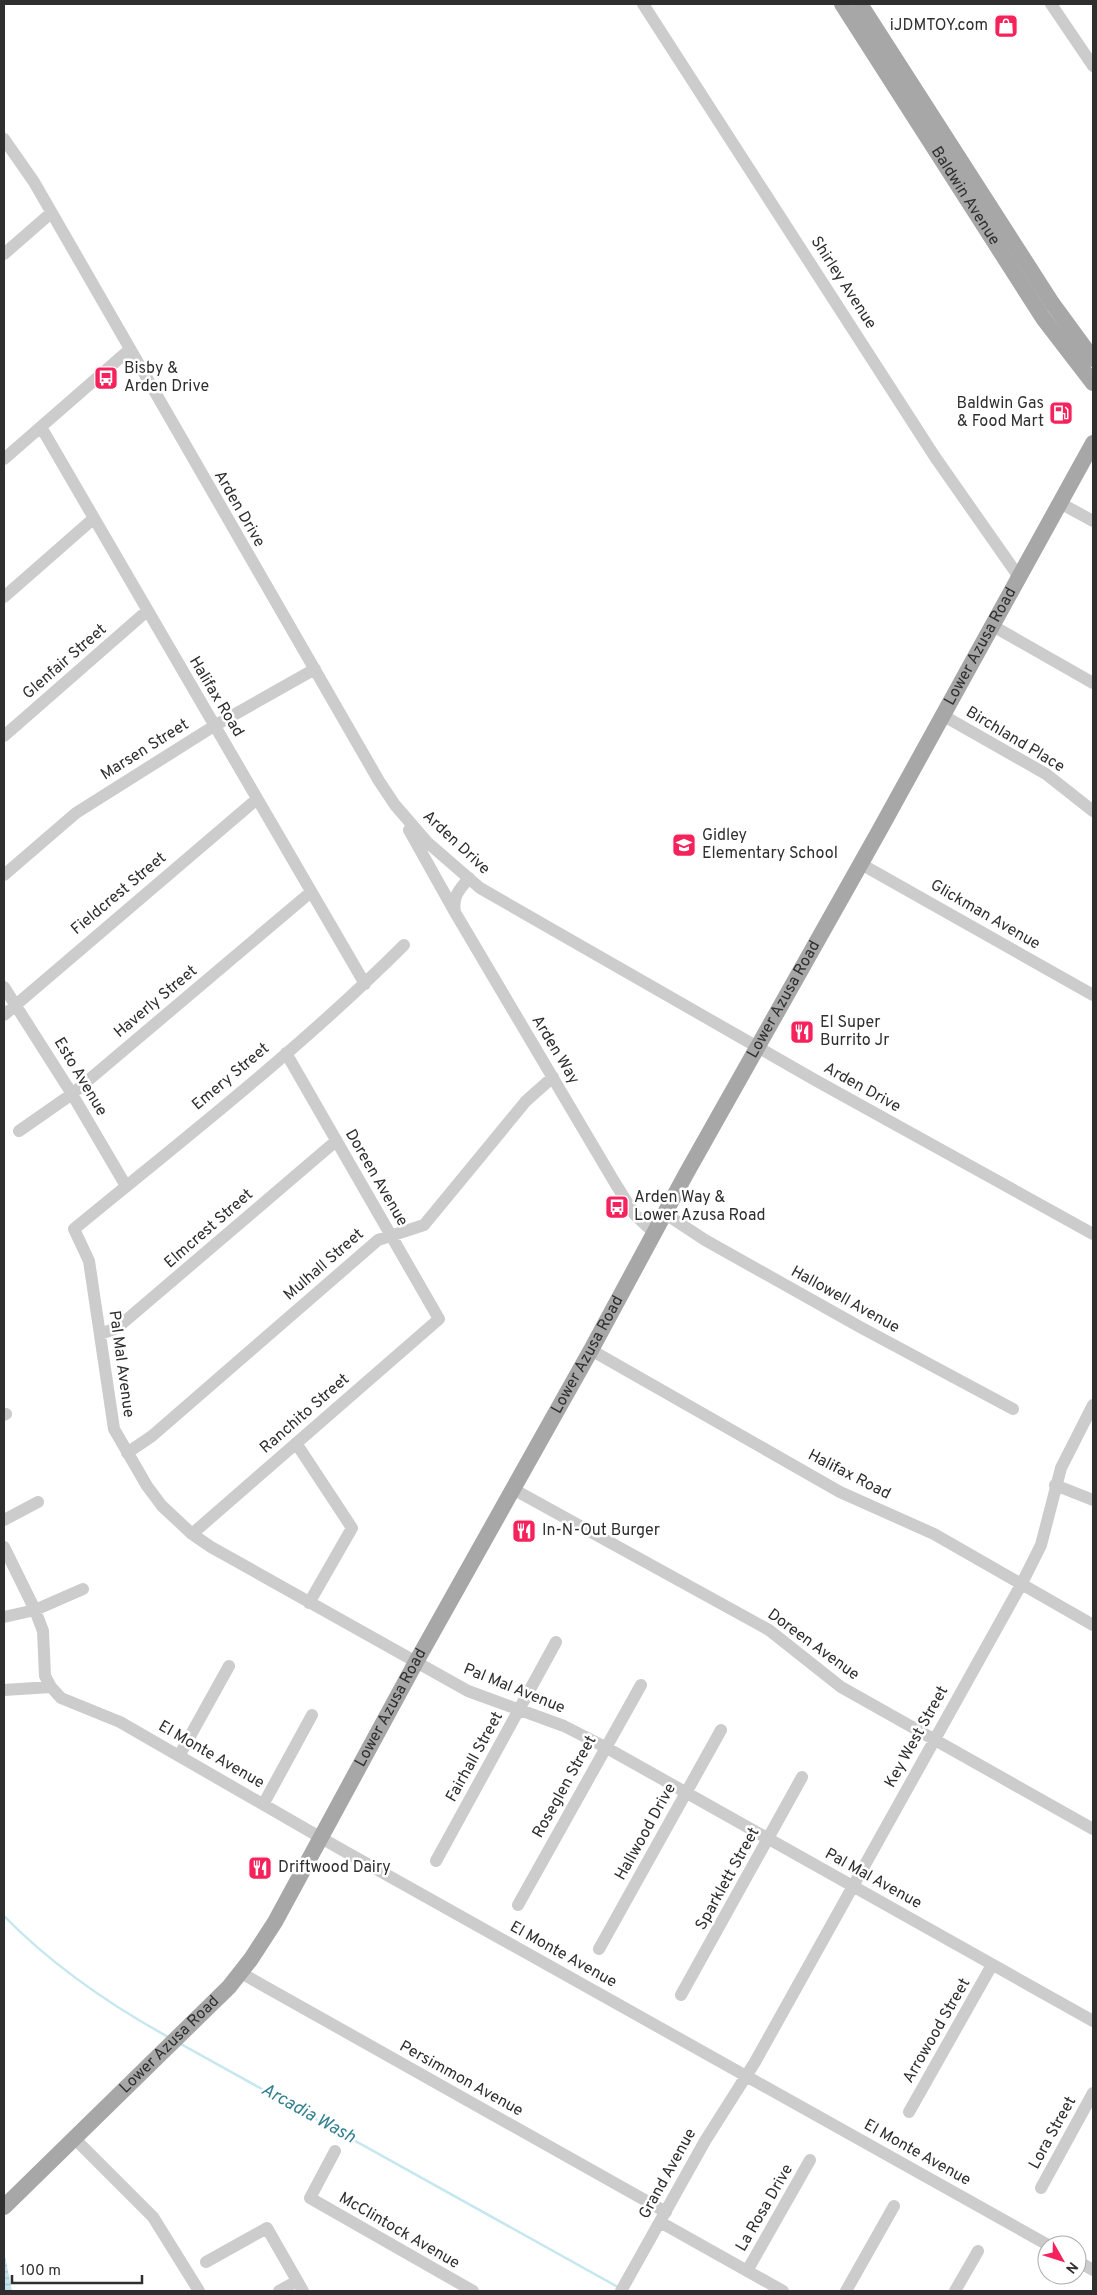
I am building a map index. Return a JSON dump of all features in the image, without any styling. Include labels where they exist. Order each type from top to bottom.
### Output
[{"type":"main road","name":"Baldwin Avenue","points":[[842,4],[1043,318],[1093,383]]},
{"type":"main road","name":"Baldwin Avenue","points":[[860,4],[1052,303],[1093,359]]},
{"type":"main road","name":"Lower Azusa Road","points":[[9,2202],[241,1973],[275,1922],[416,1662],[591,1350],[664,1213],[944,716],[1093,444]]},
{"type":"street","name":"Shirley Avenue","points":[[643,4],[935,457],[1020,577]]},
{"type":"street","points":[[1051,4],[1093,66]]},
{"type":"street","name":"Arden Drive","points":[[4,139],[34,182],[129,350],[395,805],[427,842],[480,888],[815,1080],[1093,1234]]},
{"type":"street","points":[[4,254],[51,213]]},
{"type":"street","points":[[4,458],[129,350]]},
{"type":"street","name":"Halifax Road","points":[[41,427],[364,984]]},
{"type":"street","points":[[1060,503],[1093,521]]},
{"type":"street","points":[[4,597],[93,519]]},
{"type":"street","name":"Glenfair Street","points":[[4,736],[147,611]]},
{"type":"street","points":[[993,626],[1093,682]]},
{"type":"street","name":"Marsen Street","points":[[4,875],[76,813],[214,726],[315,670]]},
{"type":"street","name":"Birchland Place","points":[[944,716],[1046,774],[1093,811]]},
{"type":"street","name":"Fieldcrest Street","points":[[4,1016],[257,799]]},
{"type":"street","name":"Arden Way","points":[[395,805],[455,912],[635,1215],[654,1233]]},
{"type":"street","name":"Glickman Avenue","points":[[861,864],[1093,995]]},
{"type":"street","points":[[455,912],[453,903],[456,895],[470,878]]},
{"type":"street","name":"Haverly Street","points":[[18,1130],[72,1094],[311,892]]},
{"type":"street","name":"Emery Street","points":[[74,1229],[286,1053],[364,984],[404,945]]},
{"type":"street","name":"Esto Avenue","points":[[4,987],[72,1094],[126,1186]]},
{"type":"street","name":"Doreen Avenue","points":[[286,1053],[439,1319]]},
{"type":"street","name":"Mulhall Street","points":[[127,1453],[152,1436],[378,1240],[424,1225],[526,1101],[552,1077]]},
{"type":"street","name":"Elmcrest Street","points":[[100,1334],[117,1328],[336,1141]]},
{"type":"street","name":"Hallowell Avenue","points":[[664,1213],[706,1240],[860,1327],[1013,1409]]},
{"type":"street","name":"Pal Mal Avenue","points":[[74,1229],[89,1261],[114,1429],[127,1453],[162,1506],[192,1534],[210,1547],[468,1691],[564,1726],[605,1748],[1093,2021]]},
{"type":"street","name":"Ranchito Street","points":[[192,1534],[439,1319]]},
{"type":"street","name":"Halifax Road","points":[[591,1350],[840,1492],[934,1534],[1093,1625]]},
{"type":"street","name":"Key West Street","points":[[747,2076],[1022,1583],[1040,1545],[1061,1468],[1093,1405]]},
{"type":"street","points":[[296,1442],[352,1528],[309,1603]]},
{"type":"street","points":[[1055,1485],[1093,1500]]},
{"type":"street","name":"Doreen Avenue","points":[[513,1489],[769,1630],[841,1687],[1093,1829]]},
{"type":"street","points":[[4,1520],[38,1502]]},
{"type":"street","points":[[4,1547],[35,1610],[43,1631],[45,1676],[51,1687],[4,1690]]},
{"type":"street","points":[[4,1617],[35,1610],[83,1589]]},
{"type":"street","name":"Fairhall Street","points":[[436,1860],[556,1642]]},
{"type":"street","points":[[179,1756],[229,1666]]},
{"type":"street","name":"Roseglen Street","points":[[518,1905],[641,1685]]},
{"type":"street","name":"El Monte Avenue","points":[[51,1687],[60,1698],[120,1722],[1037,2239]]},
{"type":"street","points":[[264,1803],[312,1715]]},
{"type":"street","name":"Hallwood Drive","points":[[599,1949],[687,1794],[720,1730]]},
{"type":"street","name":"Sparklett Street","points":[[681,1995],[769,1840],[802,1777]]},
{"type":"street","name":"Arrowood Street","points":[[909,2112],[992,1965]]},
{"type":"street","name":"Persimmon Avenue","points":[[241,1973],[663,2217],[747,2271],[783,2291]]},
{"type":"street","name":"Grand Avenue","points":[[624,2286],[705,2141],[747,2076]]},
{"type":"street","name":"Lora Street","points":[[1041,2188],[1093,2094]]},
{"type":"street","points":[[74,2138],[154,2217],[199,2291]]},
{"type":"street","name":"McClintock Avenue","points":[[335,2151],[310,2198],[473,2291]]},
{"type":"street","name":"La Rosa Drive","points":[[747,2271],[810,2160]]},
{"type":"street","points":[[846,2291],[894,2206]]},
{"type":"street","points":[[206,2262],[267,2228],[300,2286],[279,2291]]},
{"type":"street","points":[[955,2291],[978,2251]]},
{"type":"water","points":[[4,2251],[12,2291],[4,2291]]},
{"type":"waterway","name":"Arcadia Wash","points":[[4,1916],[22,1934],[82,1983],[170,2038]]},
{"type":"waterway","name":"Arcadia Wash","points":[[179,2043],[618,2287]]},
{"type":"place","name":"iJDMTOY.com","points":[[1006,26]]},
{"type":"place","name":"Bisby & Arden Drive","points":[[106,378]]},
{"type":"place","name":"Baldwin Gas & Food Mart","points":[[1061,413]]},
{"type":"place","name":"Gidley Elementary School","points":[[684,845]]},
{"type":"place","name":"El Super Burrito Jr","points":[[802,1032]]},
{"type":"place","name":"Arden Way & Lower Azusa Road","points":[[617,1207]]},
{"type":"place","name":"In-N-Out Burger","points":[[524,1531]]},
{"type":"place","name":"Driftwood Dairy","points":[[260,1868]]}]
